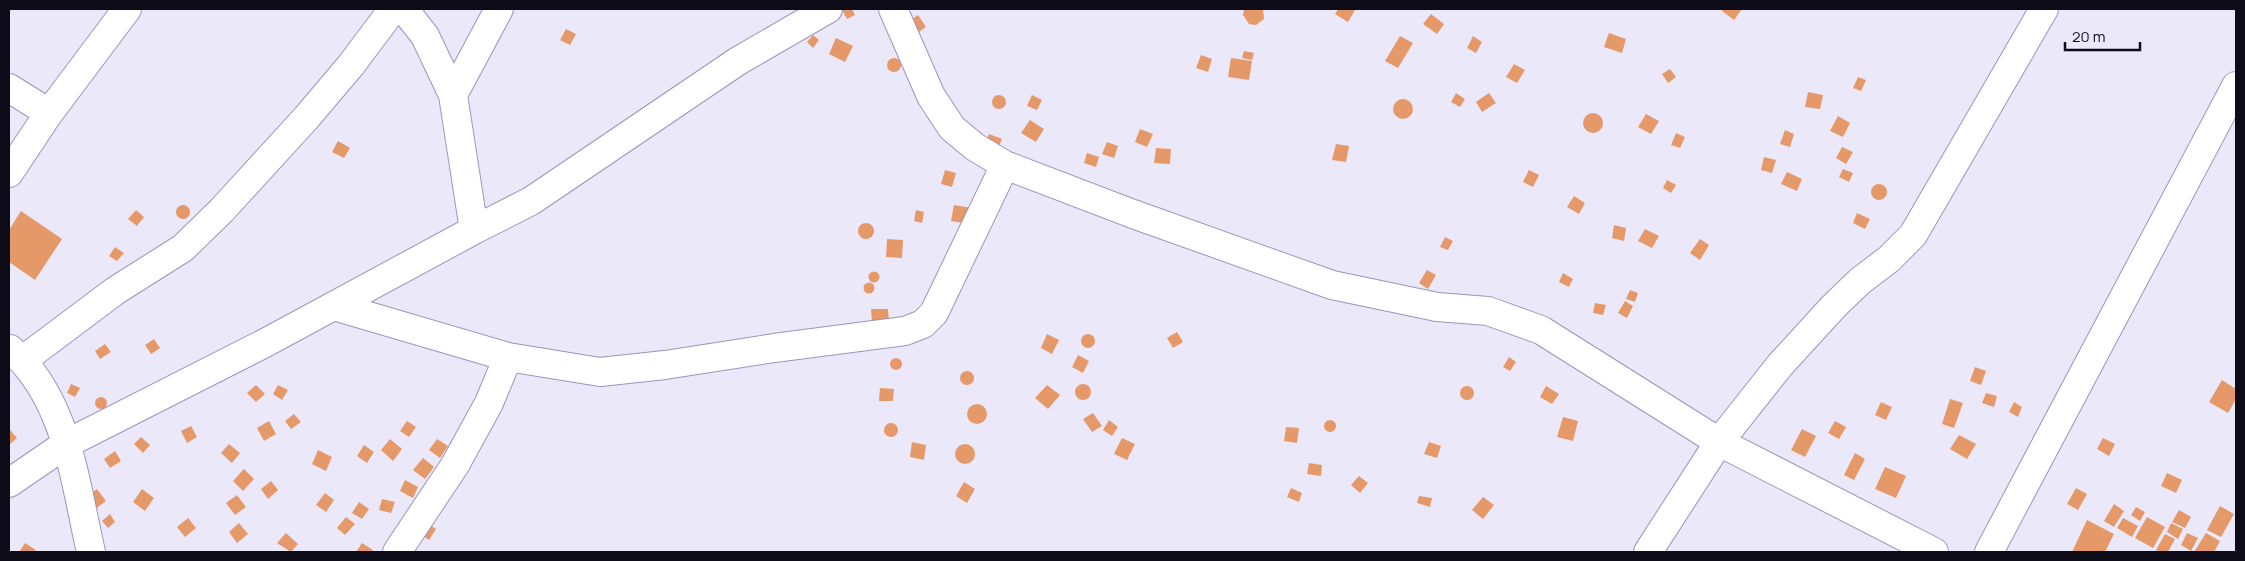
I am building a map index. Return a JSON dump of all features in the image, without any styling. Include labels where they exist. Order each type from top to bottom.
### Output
[{"type":"street","points":[[9,173],[49,113],[127,9]]},
{"type":"street","points":[[91,552],[66,444],[46,392],[16,354],[183,248],[222,210],[307,117],[393,9]]},
{"type":"street","points":[[404,9],[425,36],[453,96],[474,230]]},
{"type":"street","points":[[453,96],[499,9]]},
{"type":"street","points":[[9,483],[66,444],[265,343],[474,230],[531,202],[738,61],[828,9]]},
{"type":"street","points":[[893,9],[931,96],[952,128],[975,147],[1005,165],[1133,214],[1332,285],[1438,307],[1488,311],[1542,330],[1719,442],[1934,552]]},
{"type":"street","points":[[1648,552],[1719,442],[1780,365],[1834,306],[1860,281],[1890,259],[1914,235],[2044,9]]},
{"type":"street","points":[[1989,552],[2236,86]]},
{"type":"street","points":[[9,88],[49,113]]},
{"type":"street","points":[[334,306],[508,357],[600,372],[665,365],[774,348],[905,331],[923,324],[934,313],[1005,165]]},
{"type":"street","points":[[397,552],[455,465],[490,403],[508,357]]},
{"type":"building","points":[[852,9],[855,15],[847,19],[842,10]]},
{"type":"building","points":[[1244,9],[1263,9],[1264,19],[1256,25],[1249,24],[1243,15]]},
{"type":"building","points":[[1338,9],[1355,10],[1348,22],[1335,14]]},
{"type":"building","points":[[1723,9],[1742,9],[1734,20],[1722,11]]},
{"type":"building","points":[[1431,14],[1444,24],[1437,34],[1423,24]]},
{"type":"building","points":[[918,15],[926,27],[913,36],[905,24]]},
{"type":"building","points":[[566,29],[576,34],[570,45],[560,40]]},
{"type":"building","points":[[1609,33],[1626,39],[1622,53],[1604,47]]},
{"type":"building","points":[[813,35],[819,40],[813,48],[807,42]]},
{"type":"building","points":[[1400,36],[1413,43],[1398,68],[1385,61]]},
{"type":"building","points":[[1473,36],[1482,42],[1476,53],[1467,48]]},
{"type":"building","points":[[836,38],[853,46],[845,62],[829,54]]},
{"type":"building","points":[[1244,51],[1254,53],[1252,60],[1242,58]]},
{"type":"building","points":[[1201,55],[1212,59],[1208,72],[1196,68]]},
{"type":"building","points":[[894,58],[899,60],[901,65],[899,70],[894,72],[889,70],[887,65],[889,60]]},
{"type":"building","points":[[1231,58],[1252,61],[1249,80],[1228,77]]},
{"type":"building","points":[[1514,64],[1525,70],[1517,83],[1506,77]]},
{"type":"building","points":[[1670,69],[1676,77],[1668,83],[1662,74]]},
{"type":"building","points":[[1858,77],[1866,80],[1861,91],[1853,88]]},
{"type":"building","points":[[1808,92],[1823,95],[1820,109],[1805,107]]},
{"type":"building","points":[[1456,93],[1465,99],[1460,107],[1451,102]]},
{"type":"building","points":[[1489,93],[1496,103],[1482,112],[1476,102]]},
{"type":"building","points":[[996,95],[1002,95],[1006,102],[1002,109],[996,109],[992,105],[992,99]]},
{"type":"building","points":[[1032,95],[1042,100],[1037,110],[1027,106]]},
{"type":"building","points":[[1403,99],[1410,102],[1413,109],[1410,116],[1403,119],[1396,116],[1393,109],[1396,102]]},
{"type":"building","points":[[1593,113],[1600,116],[1603,123],[1600,130],[1593,133],[1586,130],[1583,123],[1586,116]]},
{"type":"building","points":[[1646,114],[1659,121],[1651,134],[1638,127]]},
{"type":"building","points":[[1838,116],[1850,123],[1843,137],[1830,131]]},
{"type":"building","points":[[1030,120],[1044,129],[1036,142],[1021,133]]},
{"type":"building","points":[[1140,129],[1153,134],[1147,147],[1135,142]]},
{"type":"building","points":[[1785,130],[1794,134],[1790,147],[1780,144]]},
{"type":"building","points":[[1676,133],[1685,137],[1680,148],[1671,145]]},
{"type":"building","points":[[989,134],[1002,139],[997,151],[984,146]]},
{"type":"building","points":[[338,141],[350,148],[344,158],[332,152]]},
{"type":"building","points":[[1107,142],[1118,146],[1114,158],[1102,154]]},
{"type":"building","points":[[1336,144],[1349,146],[1346,162],[1332,160]]},
{"type":"building","points":[[1842,147],[1853,152],[1846,164],[1836,158]]},
{"type":"building","points":[[1156,148],[1171,149],[1170,164],[1154,163]]},
{"type":"building","points":[[1087,153],[1099,157],[1096,167],[1084,163]]},
{"type":"building","points":[[1764,157],[1776,160],[1772,173],[1761,170]]},
{"type":"building","points":[[1843,169],[1853,173],[1849,182],[1839,177]]},
{"type":"building","points":[[945,170],[956,173],[952,187],[941,184]]},
{"type":"building","points":[[1529,170],[1539,175],[1533,187],[1523,182]]},
{"type":"building","points":[[1787,172],[1802,179],[1797,191],[1781,184]]},
{"type":"building","points":[[1667,180],[1676,185],[1671,193],[1663,188]]},
{"type":"building","points":[[1876,184],[1882,184],[1887,189],[1885,198],[1876,200],[1871,195],[1871,189]]},
{"type":"building","points":[[1574,196],[1585,203],[1579,214],[1567,207]]},
{"type":"building","points":[[183,205],[188,207],[190,212],[188,217],[183,219],[178,217],[176,212],[178,207]]},
{"type":"building","points":[[954,205],[972,208],[969,224],[951,221]]},
{"type":"building","points":[[136,210],[144,217],[137,226],[128,219]]},
{"type":"building","points":[[916,210],[924,212],[922,223],[914,221]]},
{"type":"building","points":[[21,211],[62,239],[35,280],[9,262],[9,230]]},
{"type":"building","points":[[1857,213],[1870,219],[1865,229],[1853,223]]},
{"type":"building","points":[[866,223],[874,231],[866,239],[858,231]]},
{"type":"building","points":[[1614,225],[1626,228],[1624,241],[1612,238]]},
{"type":"building","points":[[1645,229],[1659,236],[1652,248],[1638,241]]},
{"type":"building","points":[[1445,237],[1453,241],[1448,250],[1440,247]]},
{"type":"building","points":[[887,239],[903,240],[902,258],[886,257]]},
{"type":"building","points":[[1700,239],[1709,245],[1700,260],[1690,253]]},
{"type":"building","points":[[115,247],[124,253],[117,261],[109,256]]},
{"type":"building","points":[[1427,270],[1436,275],[1428,289],[1419,283]]},
{"type":"building","points":[[874,271],[880,277],[874,283],[868,277]]},
{"type":"building","points":[[1563,273],[1573,279],[1569,287],[1559,282]]},
{"type":"building","points":[[867,283],[871,283],[874,288],[873,292],[867,293],[864,290],[864,286]]},
{"type":"building","points":[[1630,290],[1638,293],[1635,302],[1626,299]]},
{"type":"building","points":[[1625,301],[1633,306],[1627,318],[1618,313]]},
{"type":"building","points":[[1595,303],[1606,305],[1603,315],[1593,313]]},
{"type":"building","points":[[871,309],[888,309],[889,323],[872,323]]},
{"type":"building","points":[[1177,332],[1183,342],[1173,348],[1167,338]]},
{"type":"building","points":[[1047,334],[1059,340],[1052,354],[1041,348]]},
{"type":"building","points":[[1088,334],[1093,336],[1095,341],[1093,346],[1088,348],[1083,346],[1081,341],[1083,336]]},
{"type":"building","points":[[154,339],[160,348],[151,354],[145,345]]},
{"type":"building","points":[[105,344],[111,352],[100,359],[95,351]]},
{"type":"building","points":[[1078,355],[1089,361],[1083,373],[1072,367]]},
{"type":"building","points":[[1509,357],[1516,362],[1510,371],[1503,367]]},
{"type":"building","points":[[898,358],[901,359],[901,369],[894,370],[891,369],[890,362],[891,359]]},
{"type":"building","points":[[1975,367],[1986,371],[1981,385],[1970,381]]},
{"type":"building","points":[[967,371],[972,373],[974,378],[972,383],[967,385],[962,383],[960,378],[962,373]]},
{"type":"building","points":[[2222,380],[2236,389],[2236,399],[2228,413],[2209,402]]},
{"type":"building","points":[[71,384],[80,388],[75,397],[67,393]]},
{"type":"building","points":[[1080,384],[1086,384],[1091,389],[1089,398],[1080,400],[1075,395],[1075,389]]},
{"type":"building","points":[[256,385],[265,394],[256,402],[247,393]]},
{"type":"building","points":[[278,385],[288,390],[282,400],[273,394]]},
{"type":"building","points":[[1047,385],[1060,395],[1048,409],[1035,398]]},
{"type":"building","points":[[1467,386],[1472,388],[1474,393],[1472,398],[1467,400],[1462,398],[1460,393],[1462,388]]},
{"type":"building","points":[[1546,386],[1559,394],[1552,404],[1540,397]]},
{"type":"building","points":[[880,388],[894,389],[893,401],[879,401]]},
{"type":"building","points":[[1986,393],[1997,396],[1994,407],[1982,403]]},
{"type":"building","points":[[99,397],[103,397],[107,403],[103,409],[99,409],[95,405],[95,401]]},
{"type":"building","points":[[1950,399],[1963,403],[1954,428],[1942,424]]},
{"type":"building","points":[[1881,402],[1892,407],[1886,420],[1875,415]]},
{"type":"building","points":[[2014,402],[2022,407],[2018,417],[2009,412]]},
{"type":"building","points":[[973,404],[981,404],[987,410],[987,418],[981,424],[973,424],[967,418],[967,410]]},
{"type":"building","points":[[1093,413],[1102,426],[1092,432],[1083,419]]},
{"type":"building","points":[[294,414],[301,422],[291,429],[285,421]]},
{"type":"building","points":[[1563,417],[1578,421],[1573,441],[1557,437]]},
{"type":"building","points":[[1109,420],[1118,427],[1112,436],[1103,430]]},
{"type":"building","points":[[1330,420],[1336,426],[1330,432],[1324,426]]},
{"type":"building","points":[[269,421],[276,434],[264,441],[257,428]]},
{"type":"building","points":[[407,421],[416,427],[409,437],[400,431]]},
{"type":"building","points":[[1835,421],[1846,427],[1839,439],[1828,433]]},
{"type":"building","points":[[888,423],[894,423],[898,430],[894,437],[888,437],[884,433],[884,427]]},
{"type":"building","points":[[191,426],[197,437],[187,443],[181,431]]},
{"type":"building","points":[[1286,427],[1299,428],[1297,443],[1284,441]]},
{"type":"building","points":[[1802,429],[1816,436],[1805,457],[1791,450]]},
{"type":"building","points":[[9,431],[17,438],[9,445]]},
{"type":"building","points":[[1959,435],[1976,444],[1967,459],[1950,449]]},
{"type":"building","points":[[141,437],[150,445],[143,453],[134,444]]},
{"type":"building","points":[[1122,438],[1135,444],[1127,460],[1114,454]]},
{"type":"building","points":[[2103,438],[2115,444],[2109,456],[2097,449]]},
{"type":"building","points":[[390,439],[402,449],[393,461],[381,450]]},
{"type":"building","points":[[437,439],[448,446],[440,458],[429,450]]},
{"type":"building","points":[[912,442],[926,445],[924,460],[910,457]]},
{"type":"building","points":[[1429,442],[1441,446],[1437,458],[1424,454]]},
{"type":"building","points":[[229,444],[240,453],[232,463],[221,453]]},
{"type":"building","points":[[965,444],[972,447],[975,454],[972,461],[965,464],[958,461],[955,454],[958,447]]},
{"type":"building","points":[[364,445],[374,452],[367,463],[357,456]]},
{"type":"building","points":[[318,450],[332,457],[326,471],[312,464]]},
{"type":"building","points":[[115,451],[121,461],[110,468],[104,459]]},
{"type":"building","points":[[1855,453],[1865,459],[1854,480],[1844,475]]},
{"type":"building","points":[[423,458],[434,467],[425,479],[413,470]]},
{"type":"building","points":[[1309,463],[1322,465],[1321,476],[1307,474]]},
{"type":"building","points":[[1885,467],[1906,476],[1896,498],[1875,489]]},
{"type":"building","points":[[244,469],[254,479],[243,491],[233,481]]},
{"type":"building","points":[[2167,473],[2182,480],[2176,493],[2161,486]]},
{"type":"building","points":[[1359,476],[1368,483],[1360,493],[1351,485]]},
{"type":"building","points":[[405,480],[418,487],[413,498],[400,491]]},
{"type":"building","points":[[271,481],[278,490],[268,499],[261,489]]},
{"type":"building","points":[[964,482],[975,489],[967,503],[956,496]]},
{"type":"building","points":[[1291,488],[1302,493],[1299,502],[1287,497]]},
{"type":"building","points":[[2076,488],[2087,494],[2078,510],[2067,504]]},
{"type":"building","points":[[97,489],[106,501],[94,510],[85,498]]},
{"type":"building","points":[[142,489],[154,498],[145,511],[133,502]]},
{"type":"building","points":[[325,493],[334,500],[326,512],[316,505]]},
{"type":"building","points":[[237,495],[246,507],[235,515],[226,503]]},
{"type":"building","points":[[1419,496],[1432,498],[1430,507],[1417,503]]},
{"type":"building","points":[[1483,497],[1494,505],[1483,519],[1472,510]]},
{"type":"building","points":[[382,499],[395,502],[391,513],[379,510]]},
{"type":"building","points":[[359,502],[369,509],[362,519],[352,513]]},
{"type":"building","points":[[2114,504],[2124,511],[2114,527],[2104,521]]},
{"type":"building","points":[[2220,506],[2234,514],[2221,537],[2207,530]]},
{"type":"building","points":[[2136,507],[2145,512],[2140,521],[2131,515]]},
{"type":"building","points":[[2179,510],[2191,517],[2185,528],[2172,522]]},
{"type":"building","points":[[110,514],[115,522],[108,528],[102,521]]},
{"type":"building","points":[[346,517],[355,524],[345,535],[337,528]]},
{"type":"building","points":[[2147,517],[2165,527],[2153,548],[2135,538]]},
{"type":"building","points":[[188,518],[196,528],[185,537],[177,527]]},
{"type":"building","points":[[2123,518],[2138,526],[2132,537],[2117,528]]},
{"type":"building","points":[[2087,520],[2114,534],[2105,552],[2072,552]]},
{"type":"building","points":[[426,522],[436,529],[429,540],[419,533]]},
{"type":"building","points":[[239,523],[248,534],[237,543],[229,532]]},
{"type":"building","points":[[2171,523],[2183,529],[2178,539],[2167,532]]},
{"type":"building","points":[[286,533],[298,544],[291,552],[277,543]]},
{"type":"building","points":[[2187,533],[2198,538],[2191,551],[2181,545]]},
{"type":"building","points":[[2206,533],[2220,541],[2214,552],[2194,552]]},
{"type":"building","points":[[2165,534],[2175,539],[2168,552],[2160,552],[2156,550]]},
{"type":"building","points":[[25,543],[36,550],[34,552],[19,552]]},
{"type":"building","points":[[362,543],[373,550],[371,552],[356,552]]}]
